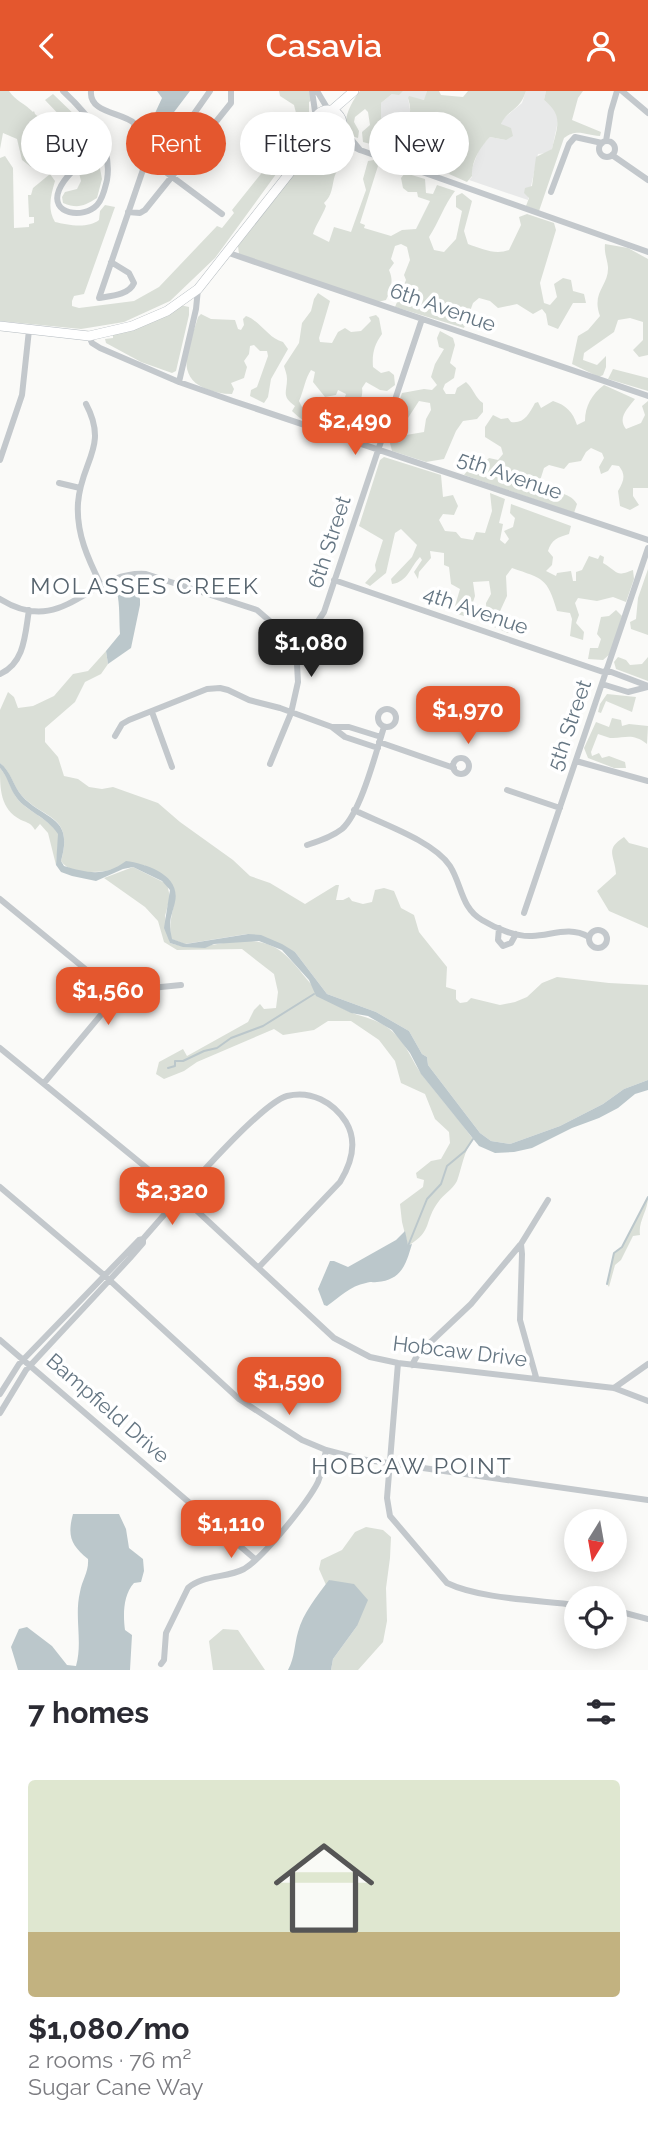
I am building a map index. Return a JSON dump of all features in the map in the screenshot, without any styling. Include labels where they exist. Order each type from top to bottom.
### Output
[{"type":"main road","points":[[326,112],[353,93]]},
{"type":"main road","points":[[344,112],[353,93]]},
{"type":"main road","points":[[0,326],[89,336],[132,326],[167,311],[198,289],[288,175]]},
{"type":"street","points":[[63,91],[82,112]]},
{"type":"street","points":[[91,91],[92,100],[97,106],[126,118]]},
{"type":"street","points":[[195,112],[209,91]]},
{"type":"street","points":[[224,112],[231,103],[231,91]]},
{"type":"street","points":[[312,91],[314,112]]},
{"type":"street","points":[[317,91],[330,111]]},
{"type":"street","points":[[648,113],[620,91],[600,147],[601,154],[612,155],[648,180]]},
{"type":"street","points":[[551,192],[569,144],[575,137],[611,142],[615,147],[612,155]]},
{"type":"street","points":[[102,142],[109,169],[99,204],[89,211],[63,211],[58,206],[59,188],[102,142]]},
{"type":"street","points":[[355,144],[360,151]]},
{"type":"street","points":[[355,148],[648,252]]},
{"type":"street","points":[[111,262],[129,273],[134,282],[132,288],[99,298],[111,262],[128,212],[141,175]]},
{"type":"street","points":[[169,175],[222,214]]},
{"type":"street","points":[[128,212],[140,213],[145,210],[172,177]]},
{"type":"street","name":"6th Avenue","points":[[226,252],[648,396]]},
{"type":"street","points":[[179,382],[198,289]]},
{"type":"street","name":"6th Street","points":[[292,644],[306,638],[324,612],[422,319]]},
{"type":"street","points":[[0,460],[22,395],[29,330]]},
{"type":"street","name":"5th Avenue","points":[[89,336],[92,343],[100,348],[179,382],[648,540]]},
{"type":"street","points":[[86,404],[95,421],[97,435],[80,488],[78,513],[82,542],[101,585]]},
{"type":"street","points":[[59,483],[80,488]]},
{"type":"street","name":"5th Street","points":[[524,913],[648,548]]},
{"type":"street","points":[[0,599],[29,610],[55,610],[74,603],[101,585],[122,576],[146,574],[257,610],[286,635],[292,644],[298,664],[298,682],[291,713],[270,764]]},
{"type":"street","name":"4th Avenue","points":[[334,580],[648,687]]},
{"type":"street","points":[[0,674],[13,665],[23,647],[29,610]]},
{"type":"street","name":"4th Avenue","points":[[602,684],[628,692],[648,687]]},
{"type":"street","points":[[115,736],[122,724],[207,689],[220,688],[332,727],[345,737],[379,742]]},
{"type":"street","points":[[152,712],[172,767]]},
{"type":"street","points":[[332,727],[349,727],[379,742],[454,768]]},
{"type":"street","points":[[307,845],[341,829],[354,810],[366,783],[384,727]]},
{"type":"street","points":[[576,761],[648,781]]},
{"type":"street","points":[[507,790],[560,808]]},
{"type":"street","points":[[354,810],[437,853],[450,866],[471,913],[516,934],[533,936],[568,931],[589,937]]},
{"type":"street","points":[[0,899],[106,986],[116,998]]},
{"type":"street","points":[[499,928],[498,940],[503,946],[511,943],[516,934]]},
{"type":"street","points":[[44,1083],[116,998],[141,989],[181,985]]},
{"type":"street","name":"Hobcaw Drive","points":[[0,1048],[181,1196],[334,1338],[370,1357],[398,1363],[614,1388],[648,1401]]},
{"type":"street","points":[[0,1394],[24,1359],[143,1243],[143,1239],[181,1196],[270,1105],[285,1096],[304,1094],[323,1099],[336,1108],[348,1125],[353,1141],[347,1171],[340,1182],[259,1267]]},
{"type":"street","points":[[0,1187],[107,1278],[239,1399],[291,1434],[326,1450],[390,1464],[648,1500]]},
{"type":"street","points":[[412,1365],[418,1354],[471,1304],[521,1244],[548,1200]]},
{"type":"street","points":[[521,1244],[520,1320],[536,1377]]},
{"type":"street","points":[[0,1413],[31,1365],[107,1278]]},
{"type":"street","name":"Bampfield Drive","points":[[0,1340],[255,1559]]},
{"type":"street","points":[[398,1363],[387,1498],[390,1516],[447,1583],[456,1588],[564,1604]]},
{"type":"street","points":[[614,1388],[648,1363]]},
{"type":"street","points":[[161,1664],[166,1633],[188,1588],[193,1583],[237,1572],[255,1559],[289,1522],[317,1484],[326,1450]]},
{"type":"street","points":[[627,1613],[648,1619]]},
{"type":"shaded area","points":[[0,91],[9,91],[33,112],[21,112],[21,156],[17,139],[3,133],[0,149]]},
{"type":"shaded area","points":[[157,91],[190,91],[174,112],[156,112],[162,98]]},
{"type":"shaded area","points":[[279,91],[309,91],[312,100],[309,102],[309,112],[296,112],[294,105],[280,96]]},
{"type":"shaded area","points":[[360,91],[403,91],[399,95],[392,94],[381,103],[381,112],[369,112],[369,118],[365,109],[355,117],[355,112],[349,112]]},
{"type":"shaded area","points":[[427,91],[425,100],[408,98],[410,112],[381,112],[381,103],[392,94]]},
{"type":"shaded area","points":[[427,91],[463,97],[468,91],[526,91],[521,102],[501,124],[511,128],[513,136],[506,140],[490,137],[477,155],[472,176],[467,182],[451,175],[469,175],[469,112],[410,112],[409,96],[424,100]]},
{"type":"shaded area","points":[[526,91],[546,91],[544,100],[555,109],[558,121],[552,149],[538,154],[528,200],[469,180],[480,147],[490,137],[506,140],[501,124],[503,119],[522,103]]},
{"type":"shaded area","points":[[546,91],[583,91],[578,98],[572,120],[601,132],[600,136],[577,133],[564,138],[539,211],[526,206],[529,198],[524,193],[525,188],[532,186],[536,157],[552,149],[556,134],[557,117],[544,100]]},
{"type":"shaded area","points":[[53,94],[72,112],[56,112],[45,100]]},
{"type":"shaded area","points":[[355,124],[359,131],[358,138],[355,137]]},
{"type":"shaded area","points":[[369,126],[369,144],[363,142],[362,132]]},
{"type":"shaded area","points":[[5,156],[13,168],[14,228],[29,227],[29,224],[34,223],[34,217],[29,217],[28,195],[49,175],[55,181],[50,207],[55,222],[89,225],[99,220],[100,211],[105,205],[115,207],[84,294],[74,296],[72,301],[72,306],[79,308],[134,301],[159,287],[217,226],[222,228],[234,213],[232,210],[260,175],[275,175],[215,258],[170,301],[124,322],[81,329],[0,321],[0,158]]},
{"type":"shaded area","points":[[369,161],[369,175],[375,175],[360,223],[365,225],[364,228],[391,236],[402,230],[416,229],[430,201],[418,197],[417,192],[408,192],[403,188],[401,178],[403,175],[412,175],[425,179],[426,193],[433,194],[437,185],[455,191],[429,237],[434,250],[444,252],[456,239],[462,211],[456,207],[456,196],[462,193],[472,201],[464,231],[468,244],[483,249],[494,252],[509,250],[521,225],[519,217],[527,214],[554,223],[556,230],[540,283],[544,303],[550,305],[557,297],[554,284],[563,278],[571,280],[573,291],[584,294],[586,303],[573,303],[558,329],[548,325],[542,309],[533,314],[517,304],[498,308],[490,301],[479,298],[473,303],[464,328],[395,307],[406,280],[404,275],[410,260],[407,247],[401,244],[395,246],[391,259],[394,263],[389,270],[392,282],[389,293],[386,300],[378,302],[239,254],[238,246],[293,175],[336,175],[313,234],[329,242],[334,227],[351,232],[366,190],[363,179]]},
{"type":"shaded area","points":[[80,175],[101,175],[97,198],[81,206],[63,203],[65,192],[77,189],[81,181]]},
{"type":"shaded area","points":[[605,244],[628,248],[648,259],[648,355],[639,357],[633,350],[643,340],[643,322],[630,318],[618,320],[614,332],[584,353],[583,360],[597,365],[606,356],[606,367],[603,375],[599,377],[572,364],[578,336],[588,330],[600,316],[599,295],[608,274]]},
{"type":"shaded area","points":[[318,293],[330,301],[320,342],[332,343],[338,332],[345,328],[351,332],[361,331],[371,321],[369,317],[376,315],[382,334],[374,350],[373,367],[381,373],[389,371],[394,375],[395,385],[387,391],[366,382],[362,388],[355,419],[341,429],[336,422],[346,394],[338,390],[336,395],[325,397],[313,382],[315,372],[311,370],[309,373],[299,401],[302,407],[309,404],[313,406],[323,400],[332,419],[319,426],[304,421],[292,411],[295,406],[286,394],[287,377],[284,366],[299,343],[302,323],[311,311]]},
{"type":"shaded area","points":[[180,305],[189,307],[189,315],[176,371],[172,373],[141,362],[106,343],[105,339],[113,338],[113,335]]},
{"type":"shaded area","points":[[201,314],[211,319],[235,320],[241,330],[246,316],[283,342],[288,349],[271,379],[268,397],[264,403],[250,396],[251,390],[257,387],[268,356],[267,351],[260,351],[254,345],[250,346],[244,361],[247,367],[244,378],[231,383],[234,389],[232,394],[204,388],[189,375],[187,357]]},
{"type":"shaded area","points":[[440,331],[453,338],[455,345],[450,363],[456,368],[454,378],[445,384],[443,389],[446,394],[455,394],[457,388],[466,382],[483,403],[483,412],[477,419],[463,421],[444,459],[426,462],[392,451],[390,443],[394,437],[424,432],[431,410],[430,403],[419,401],[406,421],[398,424],[394,417],[402,393],[432,390],[437,385],[431,377],[444,349],[439,347],[437,338]]},
{"type":"shaded area","points":[[613,369],[648,378],[648,391],[608,379]]},
{"type":"shaded area","points":[[604,385],[635,399],[623,417],[626,429],[641,423],[645,415],[642,406],[648,401],[648,488],[633,488],[633,496],[639,505],[630,510],[620,506],[618,491],[623,472],[619,466],[612,465],[608,471],[601,474],[599,467],[604,458],[602,453],[591,448],[581,461],[569,463],[564,469],[549,465],[544,468],[538,487],[569,496],[577,504],[574,513],[464,475],[476,460],[498,460],[503,454],[501,447],[485,437],[485,427],[493,415],[501,419],[508,418],[511,422],[519,421],[523,420],[535,403],[538,402],[541,408],[553,401],[568,410],[577,425],[585,421],[590,401]]},
{"type":"shaded area","points":[[384,457],[441,475],[443,497],[453,495],[458,506],[454,515],[443,514],[439,520],[445,531],[456,532],[461,538],[473,540],[476,532],[485,533],[492,511],[490,493],[505,499],[499,523],[503,524],[500,540],[505,544],[509,539],[504,531],[513,527],[515,518],[510,513],[511,504],[571,526],[569,534],[551,544],[548,551],[553,557],[552,565],[546,571],[556,576],[557,573],[571,571],[573,581],[576,581],[576,572],[582,570],[589,556],[598,559],[600,555],[604,557],[603,563],[618,573],[633,570],[634,579],[626,602],[613,597],[597,601],[578,598],[575,603],[579,615],[576,623],[584,632],[583,640],[570,636],[570,613],[557,611],[547,585],[537,577],[512,568],[506,576],[507,596],[495,622],[506,626],[511,617],[515,621],[508,633],[487,624],[486,603],[491,594],[489,581],[473,582],[475,596],[468,617],[453,613],[460,589],[451,584],[449,567],[444,565],[444,553],[430,551],[431,558],[419,572],[418,579],[414,572],[422,560],[420,557],[402,580],[392,584],[391,579],[412,557],[417,545],[401,529],[395,533],[386,573],[370,586],[365,583],[376,571],[375,565],[383,540],[359,526],[380,460]]},
{"type":"shaded area","points":[[648,569],[648,635],[631,629],[630,622],[636,619],[638,598]]},
{"type":"shaded area","points":[[134,587],[140,605],[131,648],[108,664],[106,651],[120,634],[117,592]]},
{"type":"shaded area","points":[[616,610],[622,616],[610,654],[603,660],[588,659],[590,648],[598,648],[601,639],[597,634],[601,617],[609,616]]},
{"type":"shaded area","points":[[106,651],[108,664],[101,674],[85,682],[75,702],[45,728],[45,742],[58,757],[64,776],[78,779],[89,787],[113,787],[158,803],[250,876],[270,883],[305,904],[336,885],[339,885],[336,900],[349,897],[352,901],[363,904],[372,902],[375,890],[384,888],[394,891],[401,908],[414,915],[419,932],[447,967],[446,987],[456,990],[456,999],[460,1003],[471,998],[500,1005],[515,1002],[527,997],[542,983],[557,977],[648,985],[648,1080],[624,1089],[603,1104],[560,1126],[510,1144],[491,1141],[480,1133],[428,1065],[427,1057],[422,1054],[409,1031],[376,1012],[327,994],[295,952],[247,934],[185,944],[171,939],[170,925],[175,891],[144,865],[88,872],[68,867],[61,861],[64,835],[60,827],[55,820],[22,796],[0,763],[0,710],[8,692],[14,697],[18,708],[33,706],[54,696],[73,674],[88,671]]},
{"type":"shaded area","points":[[618,657],[630,665],[642,664],[648,657],[648,681],[616,669],[614,662]]},
{"type":"shaded area","points":[[607,694],[636,697],[632,712],[606,701],[601,713],[598,712]]},
{"type":"shaded area","points":[[612,718],[621,720],[622,726],[648,726],[647,744],[632,737],[610,738],[598,734],[592,756],[599,753],[602,758],[609,756],[625,762],[626,768],[614,768],[588,758],[584,748],[596,722],[609,727]]},
{"type":"shaded area","points":[[0,763],[22,796],[60,827],[64,835],[61,861],[64,866],[96,872],[111,870],[126,861],[161,873],[173,885],[175,893],[170,923],[172,939],[186,944],[248,934],[261,935],[295,952],[327,994],[376,1012],[409,1031],[422,1054],[427,1057],[428,1065],[480,1133],[491,1141],[510,1144],[560,1126],[603,1104],[624,1089],[648,1080],[648,1090],[635,1094],[618,1108],[599,1118],[532,1148],[495,1153],[479,1146],[421,1074],[410,1053],[392,1030],[368,1016],[351,1013],[316,996],[309,980],[282,950],[259,941],[214,944],[205,948],[183,947],[170,943],[164,928],[170,890],[162,881],[133,867],[96,881],[61,872],[56,865],[58,834],[16,797],[0,768]]},
{"type":"shaded area","points":[[0,768],[16,797],[59,834],[56,865],[48,833],[40,824],[35,830],[14,815],[5,804],[1,791]]},
{"type":"shaded area","points":[[624,837],[629,843],[648,848],[648,928],[609,911],[597,891],[616,874],[612,849]]},
{"type":"shaded area","points":[[133,867],[167,884],[170,897],[165,916],[170,943],[193,947],[248,941],[276,948],[329,1000],[393,1032],[423,1076],[473,1139],[465,1154],[457,1181],[434,1208],[422,1235],[408,1246],[400,1204],[423,1187],[424,1180],[417,1178],[416,1173],[431,1161],[441,1159],[450,1143],[449,1132],[435,1119],[425,1094],[401,1083],[395,1061],[379,1040],[351,1021],[328,1021],[314,1030],[283,1035],[274,1029],[164,1079],[156,1074],[159,1062],[183,1049],[187,1056],[248,1022],[260,1004],[264,1009],[276,1008],[278,992],[274,974],[242,949],[177,950],[164,942],[158,921],[145,907],[104,878]]},
{"type":"shaded area","points":[[648,1197],[640,1235],[633,1236],[621,1260],[615,1265],[609,1287],[607,1284],[614,1253],[622,1247]]},
{"type":"shaded area","points":[[405,1231],[408,1245],[412,1244],[402,1270],[385,1281],[368,1282],[355,1287],[327,1306],[324,1305],[318,1289],[330,1261],[348,1267],[396,1240]]},
{"type":"shaded area","points":[[73,1514],[119,1514],[126,1529],[129,1548],[143,1559],[141,1582],[134,1583],[130,1588],[125,1605],[125,1630],[132,1635],[130,1670],[18,1670],[11,1647],[19,1629],[27,1627],[52,1646],[67,1665],[76,1666],[79,1648],[78,1601],[88,1559],[72,1539],[70,1528]]},
{"type":"shaded area","points":[[366,1527],[383,1530],[391,1537],[386,1588],[387,1621],[383,1642],[358,1670],[331,1670],[333,1659],[357,1626],[330,1580],[326,1585],[319,1569],[321,1560],[342,1550],[355,1532]]},
{"type":"shaded area","points":[[329,1580],[354,1584],[368,1600],[357,1626],[333,1659],[331,1670],[288,1670],[303,1618]]},
{"type":"shaded area","points":[[223,1629],[238,1630],[265,1670],[213,1670],[209,1641]]},
{"type":"waterway","points":[[168,1068],[175,1066],[175,1061],[183,1061],[217,1048],[231,1038],[263,1026],[314,994]]},
{"type":"waterway","points":[[408,1246],[427,1199],[441,1184],[447,1166],[465,1151],[473,1139]]},
{"type":"waterway","points":[[607,1284],[614,1253],[622,1247],[648,1197]]},
{"type":"district","name":"MOLASSES CREEK","points":[[145,585]]},
{"type":"district","name":"HOBCAW POINT","points":[[412,1465]]}]
